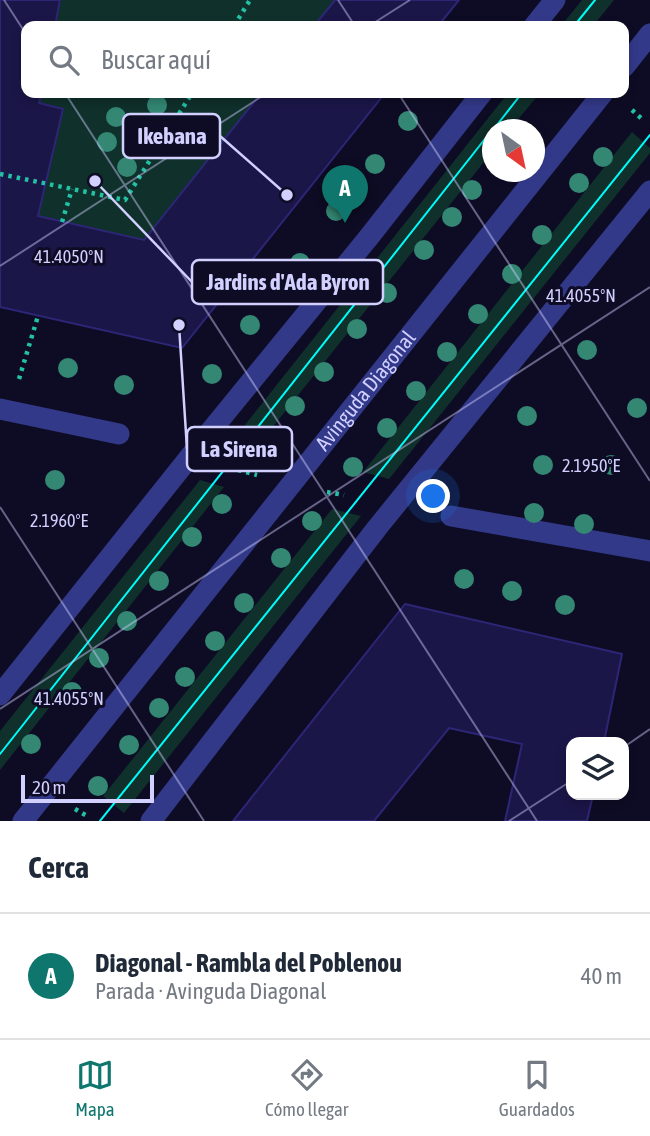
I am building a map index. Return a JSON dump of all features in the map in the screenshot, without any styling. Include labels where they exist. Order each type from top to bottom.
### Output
[{"type":"street","points":[[538,21],[555,0]]},
{"type":"street","points":[[629,61],[650,34]]},
{"type":"street","points":[[0,695],[478,98]]},
{"type":"street","name":"Avinguda Diagonal","points":[[23,821],[599,98]]},
{"type":"street","points":[[151,821],[377,528],[650,191]]},
{"type":"street","points":[[6,410],[118,433]]},
{"type":"street","points":[[451,516],[650,551]]},
{"type":"path","points":[[236,21],[250,0]]},
{"type":"path","points":[[0,174],[125,200],[189,98]]},
{"type":"path","points":[[62,222],[72,189]]},
{"type":"path","points":[[6,410],[12,402],[38,316]]},
{"type":"green space","points":[[61,0],[335,0],[318,21],[56,21]]},
{"type":"green space","points":[[582,0],[614,0],[597,21],[565,21]]},
{"type":"green space","points":[[40,98],[257,98],[144,240],[0,208],[53,154],[63,109],[39,103]]},
{"type":"green space","points":[[504,98],[536,98],[518,119],[487,119]]},
{"type":"green space","points":[[482,126],[482,165],[252,453],[229,445]]},
{"type":"green space","points":[[632,132],[650,148],[650,153],[389,479],[363,472]]},
{"type":"green space","points":[[200,480],[224,487],[0,770],[0,731]]},
{"type":"green space","points":[[332,509],[361,516],[124,813],[103,796]]},
{"type":"building","points":[[0,0],[60,0],[56,21],[21,21],[21,98],[40,98],[39,103],[63,109],[38,216],[144,240],[257,98],[381,98],[182,348],[0,307]]},
{"type":"building","points":[[335,0],[459,0],[442,21],[318,21]]},
{"type":"building","points":[[405,604],[622,654],[605,737],[566,737],[566,800],[592,800],[587,821],[505,821],[522,744],[449,728],[374,821],[233,821]]},
{"type":"tram line","points":[[578,21],[595,0]]},
{"type":"tram line","points":[[502,119],[518,98]]},
{"type":"tram line","points":[[100,821],[650,135]]},
{"type":"tram line","points":[[0,754],[482,143]]},
{"type":"place","name":"Jardins d'Ada Byron","points":[[95,181]]},
{"type":"place","name":"Ikebana","points":[[287,195]]},
{"type":"place","name":"Diagonal - Rambla del Poblenou","points":[[345,223]]},
{"type":"place","name":"La Sirena","points":[[179,325]]}]
